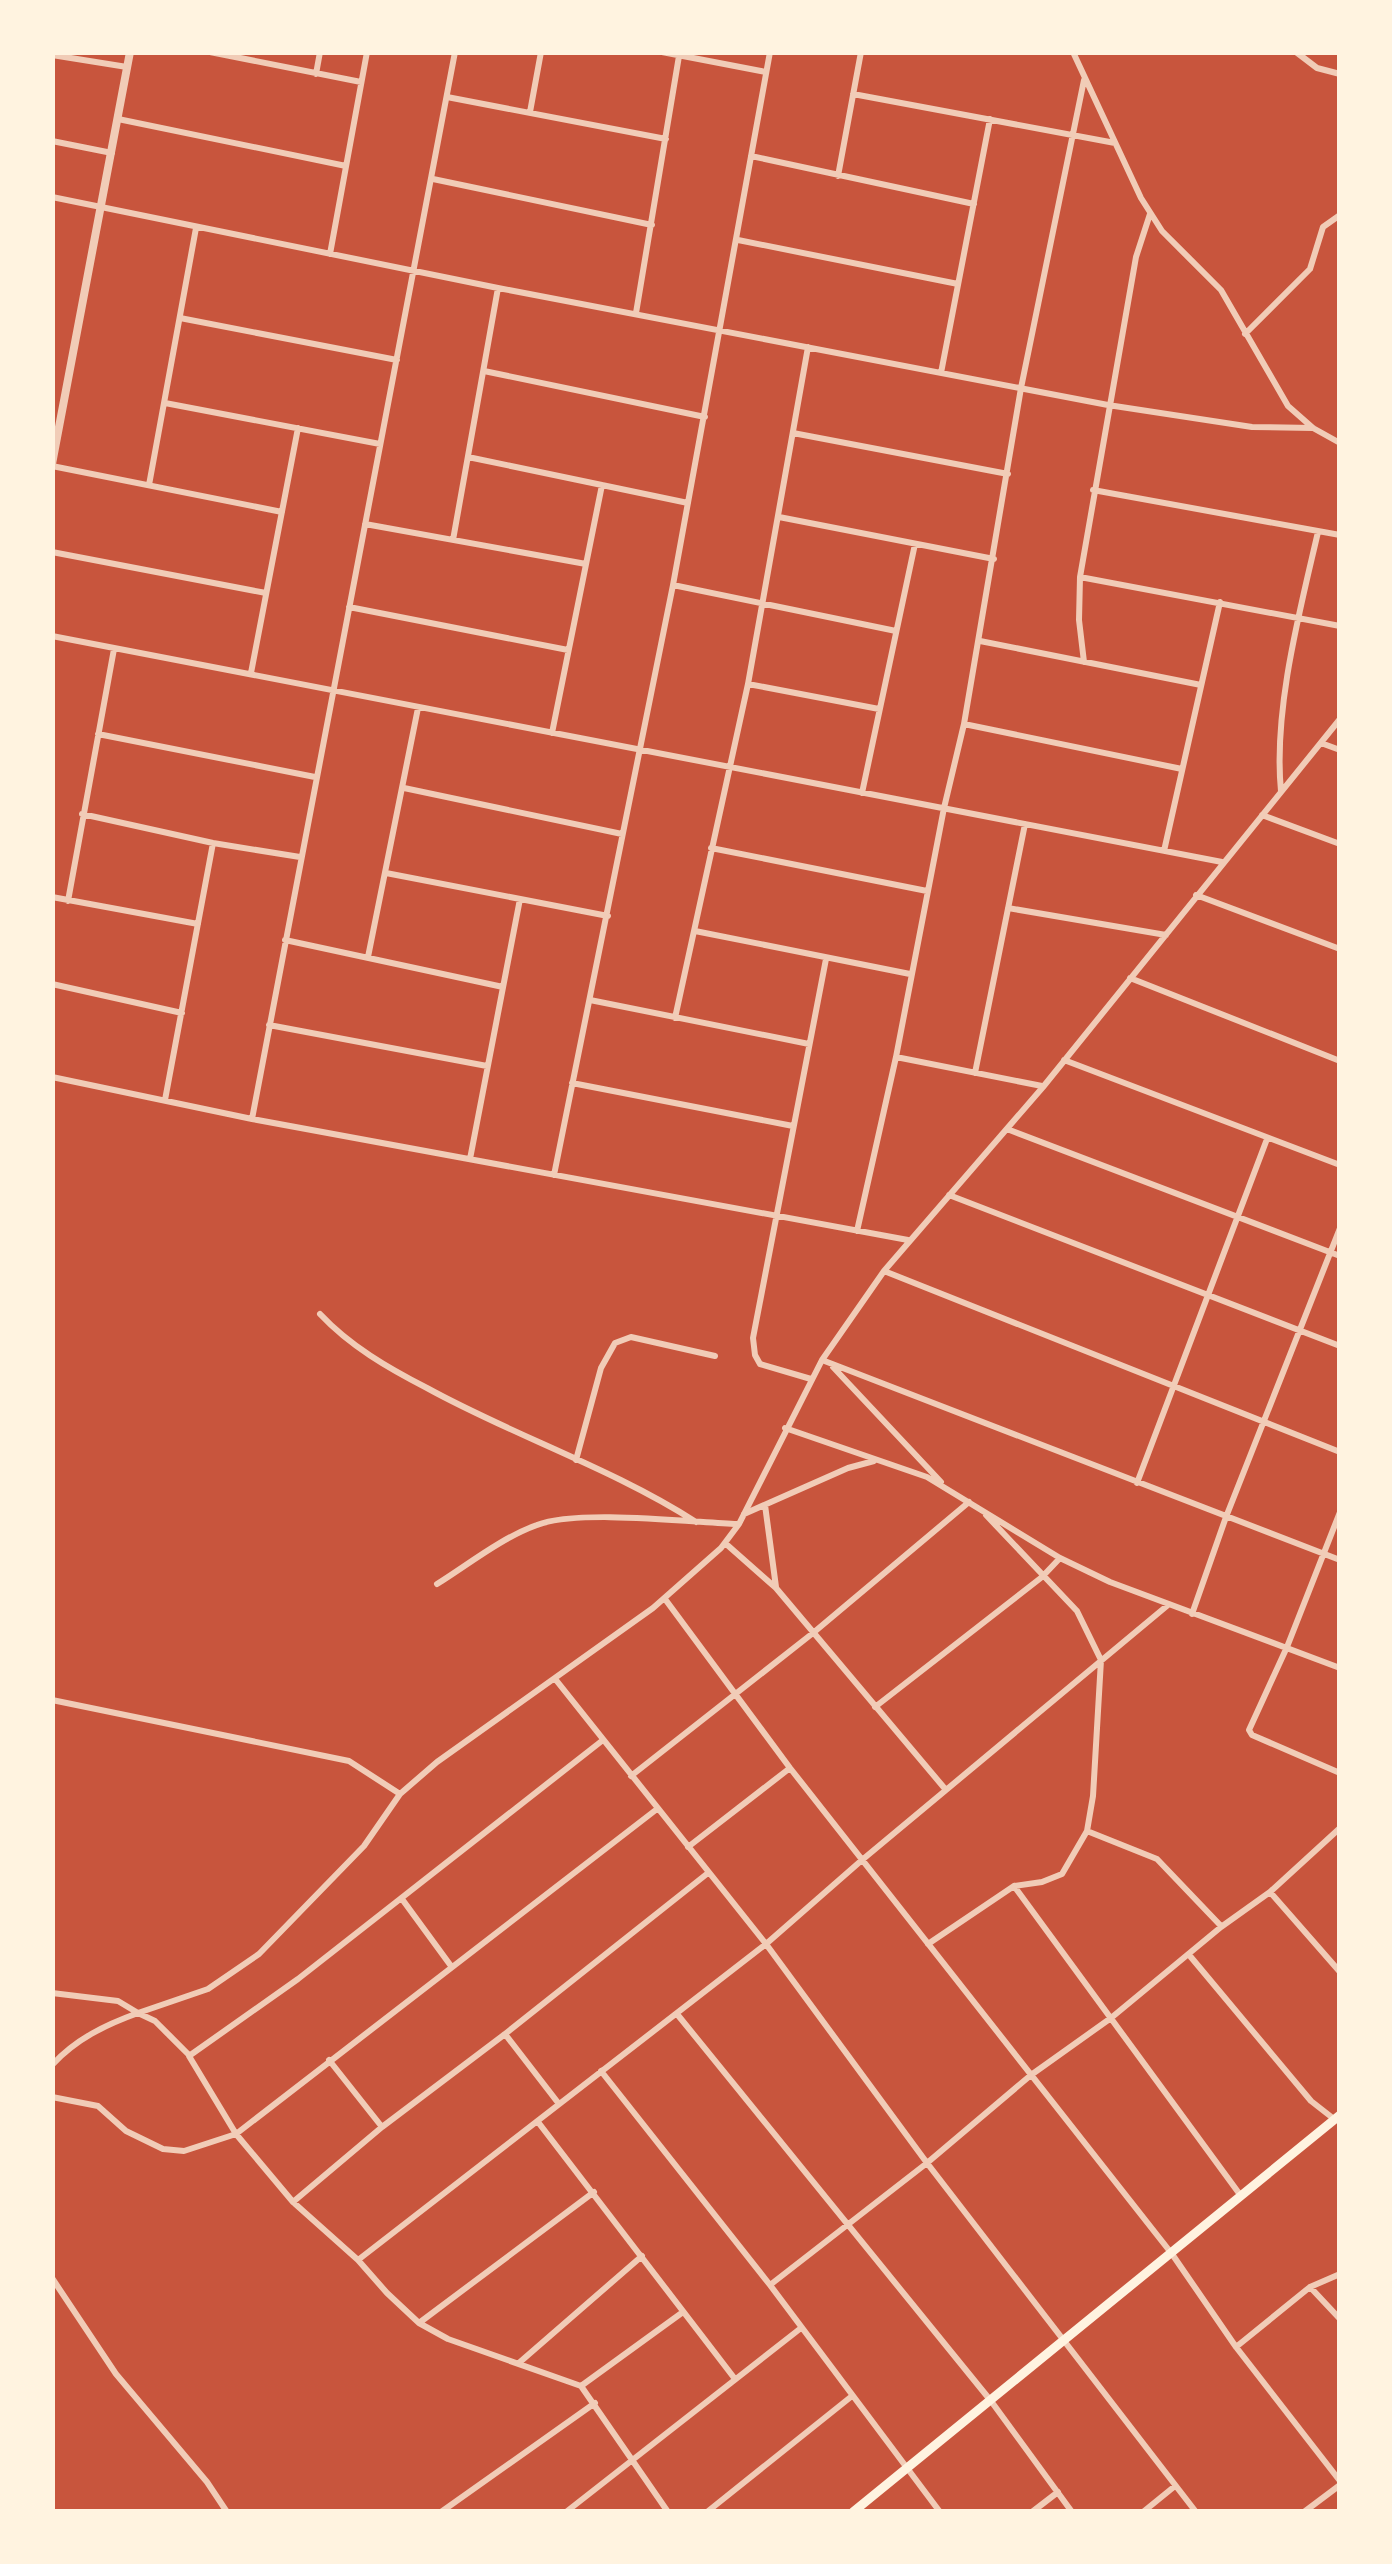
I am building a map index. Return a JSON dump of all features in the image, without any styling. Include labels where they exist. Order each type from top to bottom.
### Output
[{"type":"main road","points":[[853,2512],[1338,2118]]},
{"type":"street","points":[[130,52],[52,465],[282,512]]},
{"type":"street","points":[[210,52],[361,82]]},
{"type":"street","points":[[316,74],[320,52]]},
{"type":"street","points":[[330,254],[366,52]]},
{"type":"street","points":[[252,1118],[455,52]]},
{"type":"street","points":[[530,112],[540,52]]},
{"type":"street","points":[[662,52],[766,72]]},
{"type":"street","points":[[554,1175],[673,585],[770,52]]},
{"type":"street","points":[[838,176],[861,52]]},
{"type":"street","points":[[1073,52],[1150,213],[1176,247],[1222,290],[1288,406],[1313,428],[1340,443]]},
{"type":"street","points":[[1296,52],[1316,68],[1340,74]]},
{"type":"street","points":[[52,54],[128,67]]},
{"type":"street","points":[[636,314],[679,56]]},
{"type":"street","points":[[856,1230],[896,1058],[910,974],[964,724],[1021,388],[1084,80]]},
{"type":"street","points":[[853,94],[1116,143]]},
{"type":"street","points":[[447,97],[666,139]]},
{"type":"street","points":[[118,119],[346,166]]},
{"type":"street","points":[[941,373],[990,119]]},
{"type":"street","points":[[52,141],[112,153]]},
{"type":"street","points":[[751,156],[974,204]]},
{"type":"street","points":[[433,179],[652,225]]},
{"type":"street","points":[[52,197],[498,288],[1108,404],[1252,427],[1313,428]]},
{"type":"street","points":[[1084,662],[1078,620],[1080,577],[1136,257],[1150,213]]},
{"type":"street","points":[[1245,334],[1310,268],[1323,226],[1340,215]]},
{"type":"street","points":[[148,485],[196,228]]},
{"type":"street","points":[[738,240],[958,284]]},
{"type":"street","points":[[453,540],[498,288]]},
{"type":"street","points":[[180,318],[397,360]]},
{"type":"street","points":[[675,1018],[748,684],[808,348]]},
{"type":"street","points":[[484,371],[704,417]]},
{"type":"street","points":[[164,403],[380,444]]},
{"type":"street","points":[[251,673],[298,428]]},
{"type":"street","points":[[793,433],[1008,474]]},
{"type":"street","points":[[468,458],[688,504]]},
{"type":"street","points":[[552,733],[602,485]]},
{"type":"street","points":[[1093,490],[1340,535]]},
{"type":"street","points":[[779,517],[994,560]]},
{"type":"street","points":[[365,524],[586,564]]},
{"type":"street","points":[[1281,791],[1281,734],[1298,617],[1318,532]]},
{"type":"street","points":[[862,793],[915,544]]},
{"type":"street","points":[[52,552],[266,593]]},
{"type":"street","points":[[1080,577],[1340,626]]},
{"type":"street","points":[[673,585],[896,631]]},
{"type":"street","points":[[1164,850],[1220,602]]},
{"type":"street","points":[[348,607],[568,650]]},
{"type":"street","points":[[52,636],[1222,862]]},
{"type":"street","points":[[980,641],[1201,685]]},
{"type":"street","points":[[68,901],[114,649]]},
{"type":"street","points":[[748,684],[880,709]]},
{"type":"street","points":[[368,957],[418,708]]},
{"type":"street","points":[[52,2066],[104,2026],[208,1989],[259,1954],[364,1846],[400,1794],[437,1762],[665,1599],[725,1543],[744,1514],[822,1360],[884,1271],[1043,1087],[1340,719]]},
{"type":"street","points":[[964,724],[1182,769]]},
{"type":"street","points":[[98,734],[315,776]]},
{"type":"street","points":[[1321,743],[1340,750]]},
{"type":"street","points":[[404,788],[622,834]]},
{"type":"street","points":[[82,814],[300,858]]},
{"type":"street","points":[[1262,814],[1340,844]]},
{"type":"street","points":[[975,1073],[1025,824]]},
{"type":"street","points":[[166,1100],[213,843]]},
{"type":"street","points":[[710,848],[927,891]]},
{"type":"street","points":[[386,873],[608,916]]},
{"type":"street","points":[[1196,896],[1340,949]]},
{"type":"street","points":[[52,897],[198,924]]},
{"type":"street","points":[[470,1159],[520,899]]},
{"type":"street","points":[[1008,908],[1166,935]]},
{"type":"street","points":[[695,931],[910,974]]},
{"type":"street","points":[[285,940],[504,987]]},
{"type":"street","points":[[812,1379],[764,1366],[754,1351],[755,1325],[826,958]]},
{"type":"street","points":[[1130,978],[1340,1061]]},
{"type":"street","points":[[52,984],[182,1013]]},
{"type":"street","points":[[590,1000],[809,1044]]},
{"type":"street","points":[[270,1025],[487,1066]]},
{"type":"street","points":[[896,1058],[1043,1087]]},
{"type":"street","points":[[1064,1060],[1340,1165]]},
{"type":"street","points":[[52,1078],[908,1240]]},
{"type":"street","points":[[572,1083],[793,1126]]},
{"type":"street","points":[[1007,1129],[1340,1256]]},
{"type":"street","points":[[1137,1483],[1266,1139]]},
{"type":"street","points":[[950,1195],[1340,1346]]},
{"type":"street","points":[[1192,1614],[1262,1422],[1340,1228]]},
{"type":"street","points":[[884,1271],[1340,1452]]},
{"type":"street","points":[[320,1314],[359,1348],[396,1372],[696,1522]]},
{"type":"street","points":[[576,1460],[601,1368],[615,1343],[631,1338],[715,1356]]},
{"type":"street","points":[[822,1360],[1340,1560]]},
{"type":"street","points":[[832,1366],[946,1487]]},
{"type":"street","points":[[785,1428],[915,1472],[1060,1558],[1168,1605],[1340,1668]]},
{"type":"street","points":[[744,1514],[848,1468],[880,1460]]},
{"type":"street","points":[[632,1776],[814,1633],[969,1502]]},
{"type":"street","points":[[764,1506],[776,1588]]},
{"type":"street","points":[[928,1944],[1014,1886],[1062,1874],[1086,1831],[1093,1796],[1102,1660],[1082,1617],[982,1510]]},
{"type":"street","points":[[1340,1512],[1287,1648],[1249,1732],[1340,1773]]},
{"type":"street","points":[[437,1584],[512,1537],[546,1522],[579,1518],[738,1524]]},
{"type":"street","points":[[725,1543],[776,1588],[946,1790]]},
{"type":"street","points":[[875,1707],[1042,1577],[1060,1558]]},
{"type":"street","points":[[665,1599],[790,1768],[1172,2254],[1236,2347],[1340,2483],[1304,2512]]},
{"type":"street","points":[[358,2260],[766,1944],[1168,1605]]},
{"type":"street","points":[[556,1680],[766,1944],[926,2162],[1196,2512]]},
{"type":"street","points":[[52,1700],[349,1761],[400,1794]]},
{"type":"street","points":[[189,2056],[298,1979],[603,1740]]},
{"type":"street","points":[[688,1847],[790,1768]]},
{"type":"street","points":[[52,2097],[98,2106],[126,2131],[163,2149],[189,2150],[236,2134],[658,1809]]},
{"type":"street","points":[[770,2285],[1031,2075],[1111,2018],[1221,1927],[1270,1892],[1340,1828]]},
{"type":"street","points":[[1086,1831],[1162,1863],[1221,1927]]},
{"type":"street","points":[[293,2202],[382,2126],[506,2034],[708,1873]]},
{"type":"street","points":[[1014,1886],[1242,2198]]},
{"type":"street","points":[[1270,1892],[1340,1972]]},
{"type":"street","points":[[402,1899],[451,1966]]},
{"type":"street","points":[[1190,1956],[1310,2101],[1338,2118]]},
{"type":"street","points":[[52,1993],[118,2001],[154,2021],[189,2056],[236,2134],[293,2202],[358,2260],[419,2323],[468,2348],[582,2386],[668,2512]]},
{"type":"street","points":[[676,2014],[991,2402],[1072,2512]]},
{"type":"street","points":[[506,2034],[559,2104]]},
{"type":"street","points":[[329,2060],[382,2126]]},
{"type":"street","points":[[601,2071],[770,2285],[940,2512]]},
{"type":"street","points":[[538,2122],[735,2379]]},
{"type":"street","points":[[419,2323],[594,2192]]},
{"type":"street","points":[[520,2363],[642,2256]]},
{"type":"street","points":[[1236,2347],[1310,2287],[1340,2274]]},
{"type":"street","points":[[52,2278],[116,2374],[208,2482],[228,2512]]},
{"type":"street","points":[[1310,2287],[1340,2319]]},
{"type":"street","points":[[582,2386],[683,2312]]},
{"type":"street","points":[[566,2512],[801,2328]]},
{"type":"street","points":[[709,2511],[852,2396]]},
{"type":"street","points":[[442,2512],[595,2403]]},
{"type":"street","points":[[1143,2512],[1175,2486]]},
{"type":"street","points":[[1032,2512],[1058,2492]]}]
